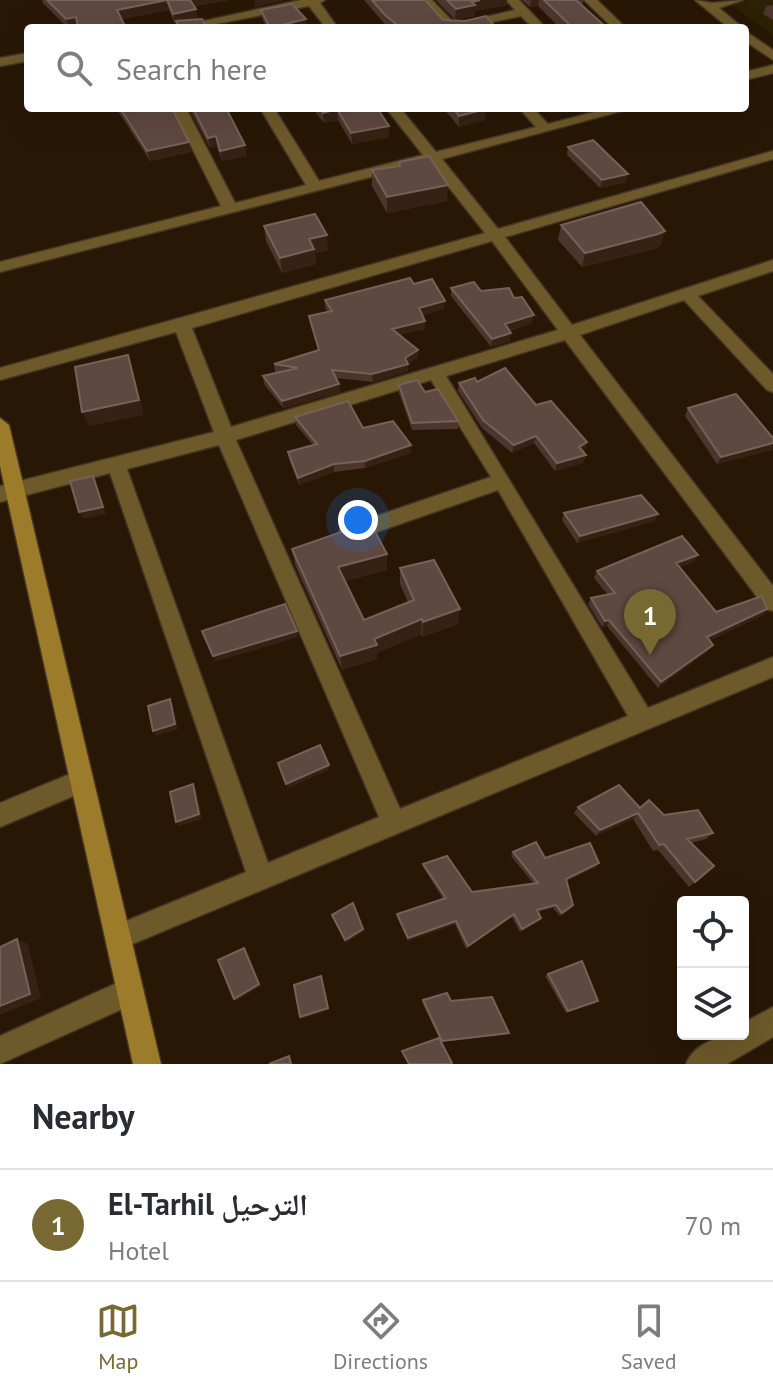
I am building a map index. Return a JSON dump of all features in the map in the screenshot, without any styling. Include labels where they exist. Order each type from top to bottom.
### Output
[{"type":"street","points":[[216,24],[314,0],[329,24]]},
{"type":"street","points":[[425,0],[447,24]]},
{"type":"street","points":[[512,0],[536,24]]},
{"type":"street","points":[[590,0],[616,24]]},
{"type":"street","points":[[706,4],[737,0]]},
{"type":"street","points":[[706,4],[732,24]]},
{"type":"street","points":[[469,24],[524,12]]},
{"type":"street","points":[[749,38],[773,56]]},
{"type":"street","points":[[758,45],[773,43]]},
{"type":"street","points":[[0,62],[24,58]]},
{"type":"street","points":[[749,75],[773,69]]},
{"type":"street","points":[[181,112],[230,208]]},
{"type":"street","points":[[269,112],[315,187]]},
{"type":"street","points":[[396,112],[495,235],[773,602]]},
{"type":"street","points":[[530,112],[545,128]]},
{"type":"street","points":[[0,267],[607,112]]},
{"type":"street","points":[[0,374],[182,325],[773,155]]},
{"type":"street","points":[[8,492],[225,436],[567,333],[773,265]]},
{"type":"street","points":[[687,294],[773,385]]},
{"type":"street","points":[[182,325],[225,436],[286,556],[394,823]]},
{"type":"street","points":[[435,372],[503,481],[643,721]]},
{"type":"street","points":[[0,425],[8,492],[82,781],[147,1064]]},
{"type":"street","points":[[117,466],[261,878]]},
{"type":"street","points":[[324,543],[503,481]]},
{"type":"street","points":[[118,937],[773,667]]},
{"type":"street","points":[[0,815],[82,781]]},
{"type":"street","points":[[0,1050],[130,991]]},
{"type":"street","points":[[700,1064],[773,1021]]},
{"type":"sand","points":[[750,0],[773,0],[773,36],[732,5]]},
{"type":"building","points":[[47,0],[167,0],[117,10],[124,24],[77,24],[76,17],[66,19]]},
{"type":"building","points":[[167,0],[190,0],[196,9],[173,14]]},
{"type":"building","points":[[372,0],[425,0],[443,20],[465,21],[486,16],[493,24],[396,24]]},
{"type":"building","points":[[447,0],[480,0],[472,2],[475,5],[456,9]]},
{"type":"building","points":[[544,0],[576,0],[603,24],[569,24]]},
{"type":"building","points":[[292,4],[306,19],[268,24],[261,10]]},
{"type":"building","points":[[202,19],[205,24],[177,24],[176,21]]},
{"type":"building","points":[[123,112],[174,112],[189,142],[147,151]]},
{"type":"building","points":[[195,112],[228,112],[245,145],[220,151],[216,136],[208,138]]},
{"type":"building","points":[[339,112],[380,112],[389,126],[351,133]]},
{"type":"building","points":[[593,140],[628,174],[602,180],[568,147]]},
{"type":"building","points":[[429,156],[448,185],[387,197],[372,170],[400,166],[399,162]]},
{"type":"building","points":[[641,202],[665,231],[585,253],[561,225]]},
{"type":"building","points":[[315,214],[327,235],[309,239],[314,249],[280,258],[264,226]]},
{"type":"building","points":[[410,278],[414,284],[432,279],[445,301],[419,308],[425,321],[392,329],[418,350],[405,358],[408,364],[372,374],[332,370],[339,384],[282,401],[263,376],[298,368],[274,364],[319,350],[309,316],[332,311],[325,300]]},
{"type":"building","points":[[474,282],[481,291],[509,288],[514,298],[522,297],[534,315],[505,324],[511,333],[492,339],[451,288]]},
{"type":"building","points":[[128,355],[139,400],[82,412],[75,367]]},
{"type":"building","points":[[505,368],[536,405],[551,401],[587,442],[579,447],[586,455],[557,463],[536,436],[514,445],[483,420],[459,383],[475,378],[477,382]]},
{"type":"building","points":[[417,380],[425,392],[438,389],[458,421],[412,423],[399,385]]},
{"type":"building","points":[[736,394],[773,438],[773,443],[721,457],[688,408]]},
{"type":"building","points":[[348,401],[363,428],[393,421],[411,445],[365,461],[334,464],[298,478],[288,452],[317,444],[295,417]]},
{"type":"building","points":[[93,476],[103,507],[79,512],[70,481]]},
{"type":"building","points":[[641,495],[658,514],[580,536],[564,513]]},
{"type":"building","points":[[370,522],[387,554],[338,567],[364,620],[414,600],[400,568],[434,560],[460,609],[423,622],[422,619],[374,639],[377,645],[340,656],[292,549]]},
{"type":"building","points":[[682,536],[698,555],[676,563],[716,612],[762,596],[767,609],[707,637],[713,645],[661,682],[609,620],[605,621],[591,598],[615,593],[597,571]]},
{"type":"building","points":[[285,604],[297,631],[213,656],[202,631]]},
{"type":"building","points":[[170,699],[175,724],[153,731],[148,706]]},
{"type":"building","points":[[320,745],[329,765],[286,784],[278,763]]},
{"type":"building","points":[[193,784],[199,814],[176,822],[170,792]]},
{"type":"building","points":[[619,785],[640,808],[649,800],[664,815],[698,810],[713,833],[687,839],[714,866],[695,882],[664,844],[659,845],[638,813],[600,830],[578,807]]},
{"type":"building","points":[[536,842],[545,858],[590,843],[599,863],[566,879],[573,905],[562,913],[556,905],[537,910],[541,918],[522,929],[514,914],[468,946],[456,921],[408,938],[397,914],[446,898],[423,864],[447,856],[472,892],[538,883],[513,852]]},
{"type":"building","points":[[353,903],[363,929],[345,940],[332,915]]},
{"type":"building","points":[[17,939],[30,994],[0,1006],[0,947]]},
{"type":"building","points":[[244,948],[259,984],[234,999],[218,960]]},
{"type":"building","points":[[582,961],[598,1001],[568,1011],[548,974]]},
{"type":"building","points":[[321,976],[328,1008],[300,1017],[294,985]]},
{"type":"building","points":[[447,993],[451,1001],[492,997],[509,1033],[442,1041],[423,1000]]},
{"type":"building","points":[[439,1038],[452,1063],[409,1064],[402,1051]]},
{"type":"building","points":[[289,1056],[291,1064],[269,1064]]},
{"type":"place","name":"El-Tarhil الترحيل","points":[[650,655]]}]
